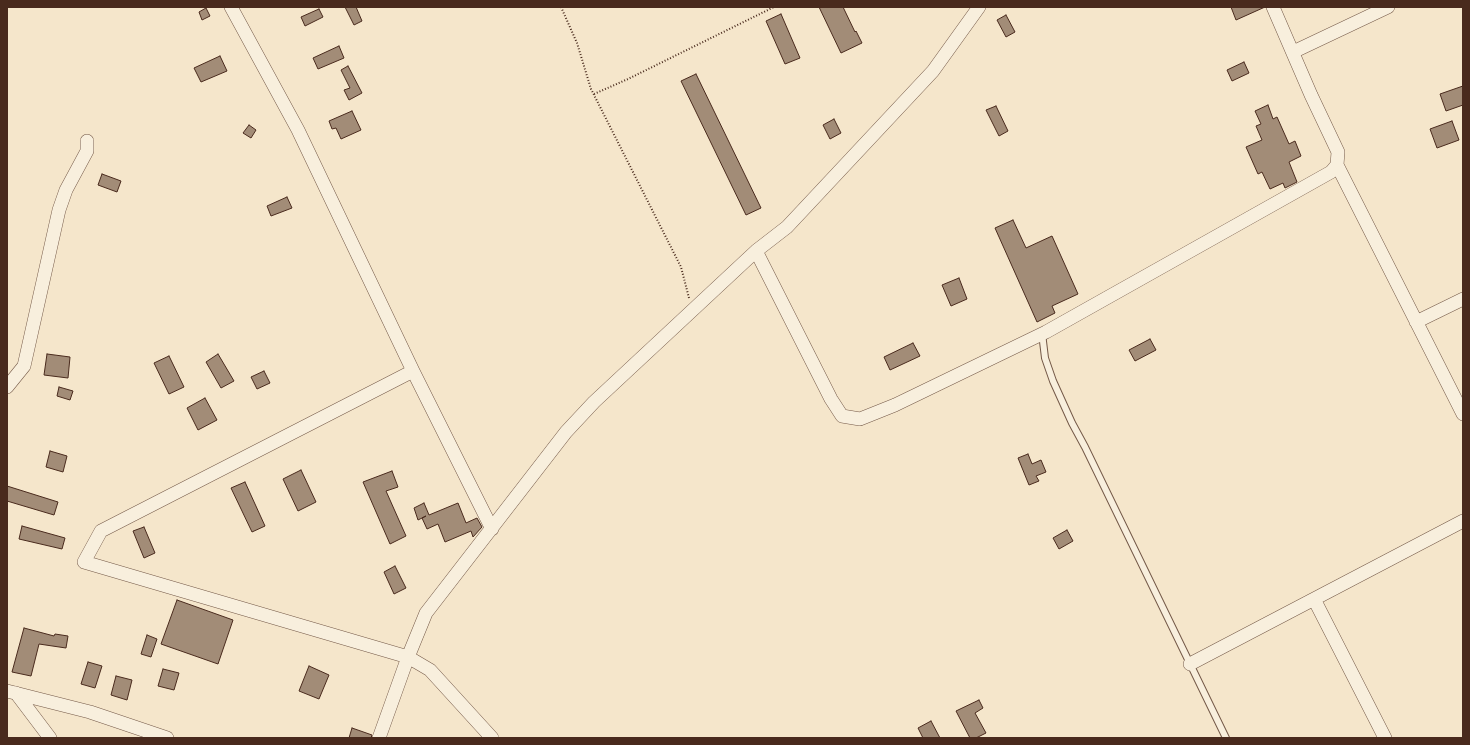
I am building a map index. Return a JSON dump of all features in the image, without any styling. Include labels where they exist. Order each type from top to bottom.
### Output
[{"type":"street","points":[[231,7],[298,130],[413,370],[492,529]]},
{"type":"street","points":[[379,738],[408,657],[426,613],[566,432],[594,402],[692,310],[756,251],[786,227],[933,71],[979,7]]},
{"type":"street","points":[[1273,7],[1311,95],[1338,152],[1337,165],[1463,414]]},
{"type":"street","points":[[1293,52],[1388,7]]},
{"type":"street","points":[[7,387],[24,366],[59,210],[66,190],[87,151],[87,141]]},
{"type":"street","points":[[756,251],[831,399],[842,416],[860,419],[895,405],[1042,334],[1331,172],[1337,165]]},
{"type":"street","points":[[1416,322],[1463,299]]},
{"type":"street","points":[[413,370],[102,531],[84,562],[408,657],[430,670],[492,738]]},
{"type":"street","points":[[1190,664],[1463,521]]},
{"type":"street","points":[[1314,599],[1385,738]]},
{"type":"street","points":[[12,692],[50,738]]},
{"type":"street","points":[[12,692],[90,712],[167,738]]},
{"type":"lane","points":[[1042,334],[1045,358],[1062,402],[1226,738]]},
{"type":"path","points":[[561,7],[577,43],[594,94],[681,267],[692,310]]},
{"type":"path","points":[[594,94],[628,79],[774,7]]},
{"type":"building","points":[[345,7],[356,7],[362,21],[354,25]]},
{"type":"building","points":[[819,7],[843,7],[862,43],[841,53]]},
{"type":"building","points":[[1231,7],[1265,7],[1236,20]]},
{"type":"building","points":[[206,8],[210,16],[202,20],[199,12]]},
{"type":"building","points":[[319,9],[323,17],[305,26],[301,17]]},
{"type":"building","points":[[781,14],[800,58],[785,64],[766,21]]},
{"type":"building","points":[[1006,15],[1015,32],[1006,37],[997,20]]},
{"type":"building","points":[[339,46],[344,58],[318,69],[313,58]]},
{"type":"building","points":[[220,56],[227,71],[201,82],[194,68]]},
{"type":"building","points":[[1244,62],[1249,73],[1232,81],[1227,70]]},
{"type":"building","points":[[348,66],[362,93],[349,100],[344,90],[350,88],[341,70]]},
{"type":"building","points":[[696,74],[761,208],[746,215],[681,81]]},
{"type":"building","points":[[1463,86],[1463,105],[1446,111],[1440,94]]},
{"type":"building","points":[[1268,105],[1273,119],[1277,117],[1289,144],[1295,141],[1301,156],[1289,162],[1297,182],[1285,188],[1283,183],[1270,189],[1262,172],[1258,174],[1246,147],[1262,140],[1256,126],[1261,124],[1255,111]]},
{"type":"building","points":[[996,106],[1008,131],[999,136],[986,110]]},
{"type":"building","points":[[352,111],[361,130],[341,139],[336,128],[332,129],[329,121]]},
{"type":"building","points":[[834,119],[841,133],[830,139],[823,125]]},
{"type":"building","points":[[1452,121],[1459,140],[1437,148],[1430,129]]},
{"type":"building","points":[[249,125],[256,130],[251,138],[243,133]]},
{"type":"building","points":[[102,174],[121,181],[117,192],[98,185]]},
{"type":"building","points":[[287,197],[292,208],[271,216],[267,206]]},
{"type":"building","points":[[1013,220],[1026,248],[1052,236],[1078,294],[1052,306],[1055,313],[1037,322],[995,228]]},
{"type":"building","points":[[959,278],[967,299],[951,306],[942,285]]},
{"type":"building","points":[[1150,339],[1156,350],[1135,361],[1129,350]]},
{"type":"building","points":[[913,343],[920,356],[890,370],[884,357]]},
{"type":"building","points":[[47,354],[70,357],[68,378],[44,375]]},
{"type":"building","points":[[218,354],[234,381],[221,388],[206,362]]},
{"type":"building","points":[[169,356],[184,387],[169,394],[154,363]]},
{"type":"building","points":[[264,371],[270,383],[257,389],[251,377]]},
{"type":"building","points":[[59,387],[73,391],[70,400],[57,396]]},
{"type":"building","points":[[205,398],[217,420],[198,430],[187,408]]},
{"type":"building","points":[[50,451],[67,456],[63,472],[46,467]]},
{"type":"building","points":[[1028,454],[1032,464],[1041,460],[1046,472],[1036,476],[1039,481],[1029,485],[1018,458]]},
{"type":"building","points":[[301,470],[316,502],[298,511],[283,479]]},
{"type":"building","points":[[392,471],[398,487],[386,491],[406,536],[390,544],[363,482]]},
{"type":"building","points":[[245,482],[265,526],[252,532],[231,488]]},
{"type":"building","points":[[7,486],[58,502],[54,515],[7,501]]},
{"type":"building","points":[[424,503],[429,515],[458,503],[466,523],[477,518],[482,527],[473,537],[471,531],[445,542],[438,524],[427,529],[422,518],[418,520],[414,508]]},
{"type":"building","points":[[22,526],[65,538],[62,549],[19,539]]},
{"type":"building","points":[[144,527],[155,553],[144,558],[133,531]]},
{"type":"building","points":[[1067,530],[1073,541],[1059,549],[1053,538]]},
{"type":"building","points":[[395,566],[406,588],[394,594],[384,572]]},
{"type":"building","points":[[177,600],[233,620],[218,664],[161,644]]},
{"type":"building","points":[[24,628],[54,636],[55,634],[68,636],[66,648],[39,644],[31,676],[12,672]]},
{"type":"building","points":[[147,635],[157,639],[151,657],[141,654]]},
{"type":"building","points":[[88,662],[102,666],[95,688],[81,684]]},
{"type":"building","points":[[309,666],[329,675],[319,699],[299,691]]},
{"type":"building","points":[[163,669],[179,673],[174,690],[158,686]]},
{"type":"building","points":[[116,676],[132,680],[127,700],[111,695]]},
{"type":"building","points":[[979,700],[983,708],[975,713],[986,733],[976,738],[970,738],[956,711]]},
{"type":"building","points":[[931,721],[940,738],[923,738],[918,728]]},
{"type":"building","points":[[352,728],[372,735],[371,738],[349,738]]}]
